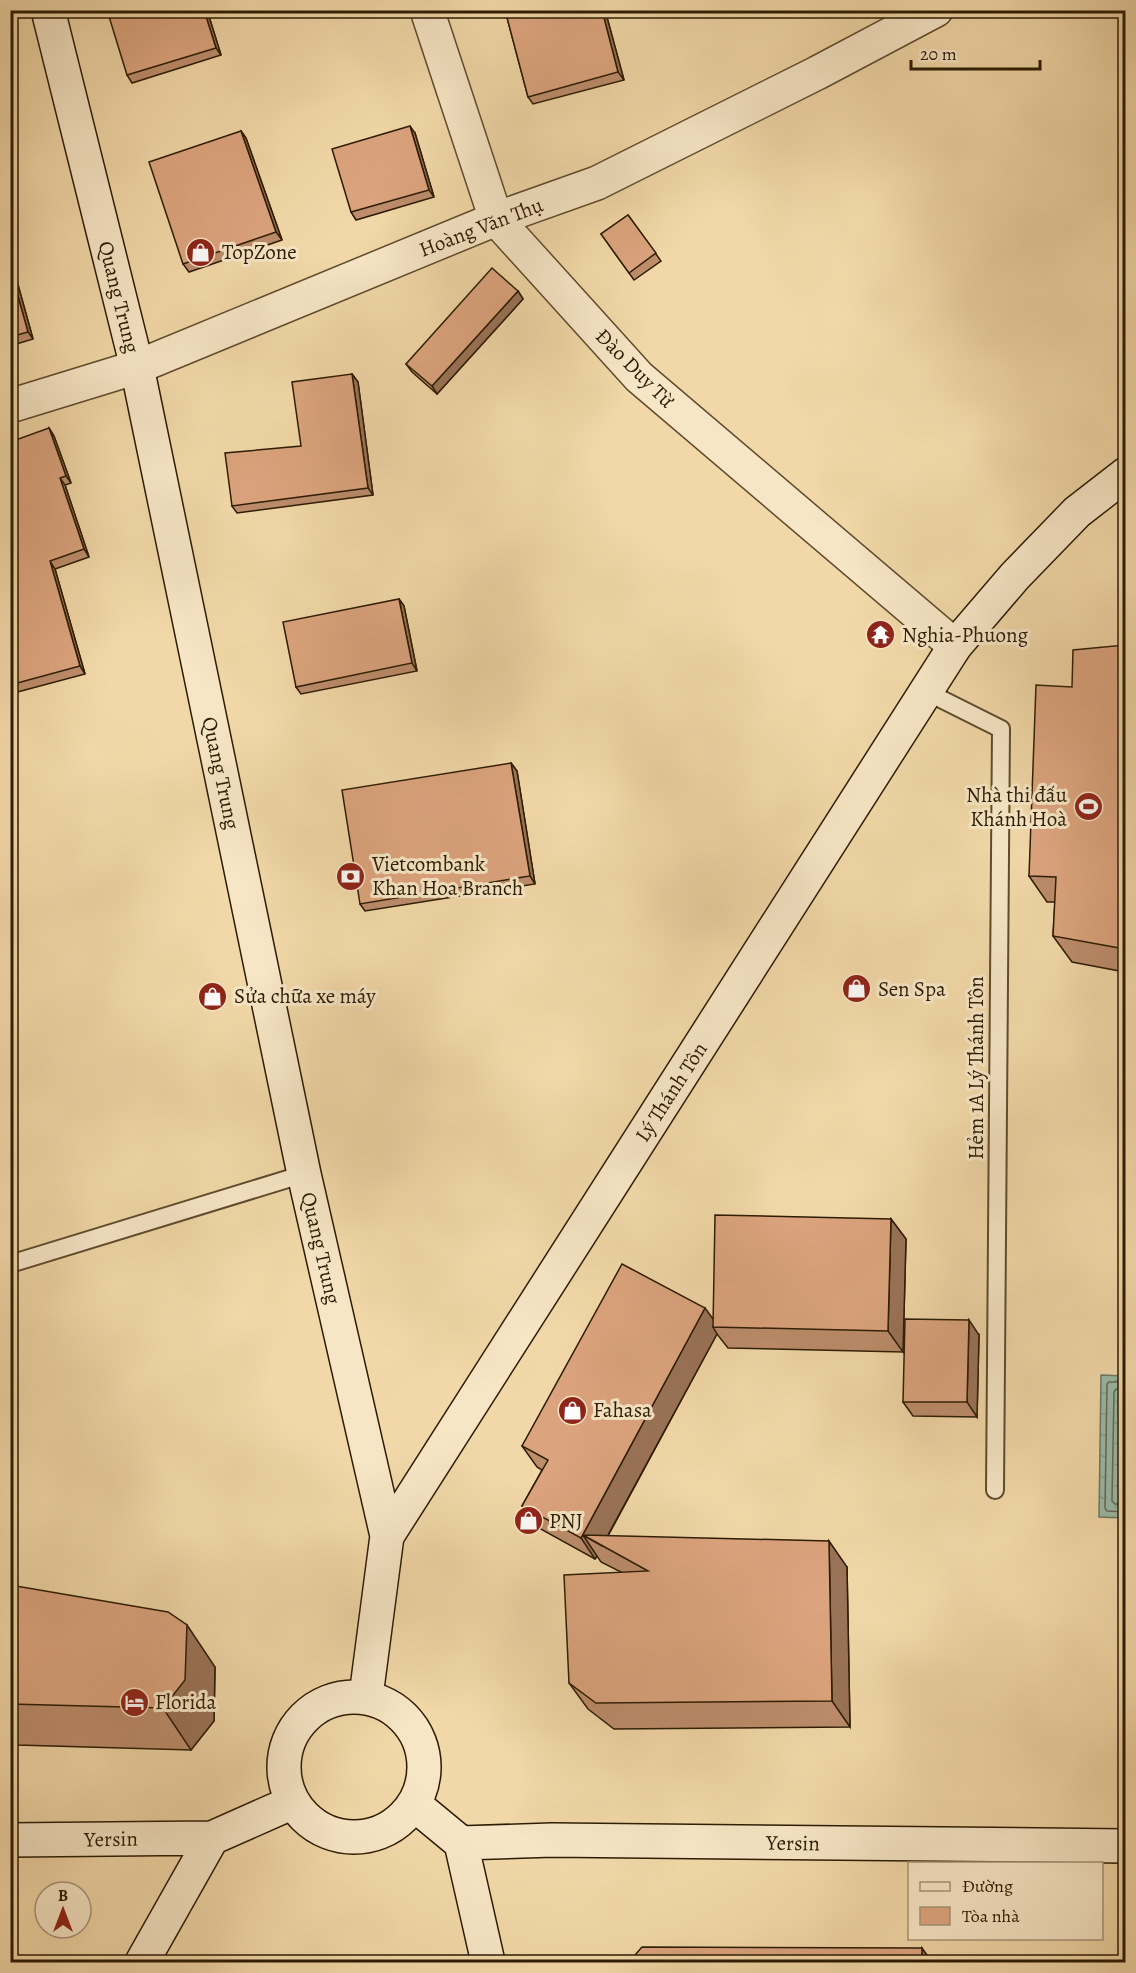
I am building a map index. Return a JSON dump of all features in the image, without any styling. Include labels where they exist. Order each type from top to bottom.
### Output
[{"type":"street","name":"Quang Trung","points":[[48,10],[137,367],[304,1174],[387,1536]]},
{"type":"street","name":"Đào Duy Từ","points":[[427,10],[496,219],[639,377],[955,646]]},
{"type":"street","name":"Hoàng Văn Thụ","points":[[10,406],[137,367],[496,219],[597,183],[817,73],[936,10]]},
{"type":"street","name":"Lý Thánh Tôn","points":[[387,1536],[955,646],[1016,576],[1077,512],[1125,474]]},
{"type":"street","points":[[366,1696],[387,1536]]},
{"type":"street","points":[[366,1696],[397,1711],[414,1729],[423,1751],[424,1779],[415,1805],[395,1825],[369,1836],[341,1836],[321,1829],[291,1803],[285,1778],[285,1756],[291,1736],[306,1717],[327,1703],[366,1696]]},
{"type":"street","points":[[142,1962],[212,1838],[291,1803]]},
{"type":"street","points":[[415,1805],[461,1843],[488,1962]]},
{"type":"street","name":"Yersin","points":[[10,1840],[212,1838]]},
{"type":"street","name":"Yersin","points":[[461,1843],[552,1840],[1125,1846]]},
{"type":"lane","name":"Hẻm 1A Lý Thánh Tôn","points":[[927,692],[1001,729],[995,1490]]},
{"type":"lane","points":[[10,1264],[304,1174]]},
{"type":"water","points":[[1101,1375],[1125,1376],[1125,1518],[1099,1517]]},
{"type":"building","points":[[107,10],[204,10],[216,48],[127,75]]},
{"type":"building","points":[[505,10],[602,10],[618,72],[528,97]]},
{"type":"building","points":[[410,126],[429,190],[351,212],[332,149]]},
{"type":"building","points":[[241,131],[276,232],[183,264],[149,162]]},
{"type":"building","points":[[628,215],[656,253],[629,273],[601,234]]},
{"type":"building","points":[[10,268],[28,332],[10,337]]},
{"type":"building","points":[[492,268],[518,291],[432,386],[406,364]]},
{"type":"building","points":[[352,374],[368,488],[232,506],[225,453],[301,446],[292,382]]},
{"type":"building","points":[[49,428],[66,476],[60,478],[84,549],[50,561],[80,666],[10,685],[10,597],[15,596],[10,582],[10,442]]},
{"type":"building","points":[[399,599],[412,663],[296,687],[283,622]]},
{"type":"building","name":"Nhà thi đấu Khánh Hoà","points":[[1125,645],[1125,949],[1053,936],[1056,877],[1029,876],[1036,685],[1072,687],[1073,650]]},
{"type":"building","points":[[511,763],[530,876],[360,904],[342,790]]},
{"type":"building","points":[[715,1215],[891,1219],[888,1331],[713,1327]]},
{"type":"building","points":[[622,1264],[705,1308],[581,1538],[522,1506],[548,1460],[522,1446]]},
{"type":"building","points":[[905,1319],[969,1320],[967,1402],[903,1402]]},
{"type":"building","points":[[583,1535],[829,1541],[832,1701],[596,1703],[569,1683],[564,1575],[648,1571]]},
{"type":"building","points":[[10,1585],[168,1612],[187,1625],[185,1680],[163,1708],[10,1704]]},
{"type":"building","points":[[642,1947],[922,1948],[922,1962],[629,1962]]},
{"type":"place","name":"TopZone","points":[[201,252]]},
{"type":"place","name":"Nghia-Phuong","points":[[881,635]]},
{"type":"place","name":"Nhà thi đấu Khánh Hoà","points":[[1088,807]]},
{"type":"place","name":"Vietcombank Khan Hoa Branch","points":[[351,876]]},
{"type":"place","name":"Sen Spa","points":[[857,989]]},
{"type":"place","name":"Sửa chữa xe máy","points":[[213,996]]},
{"type":"place","name":"Fahasa","points":[[572,1410]]},
{"type":"place","name":"PNJ","points":[[528,1521]]},
{"type":"place","name":"Florida","points":[[134,1702]]}]
